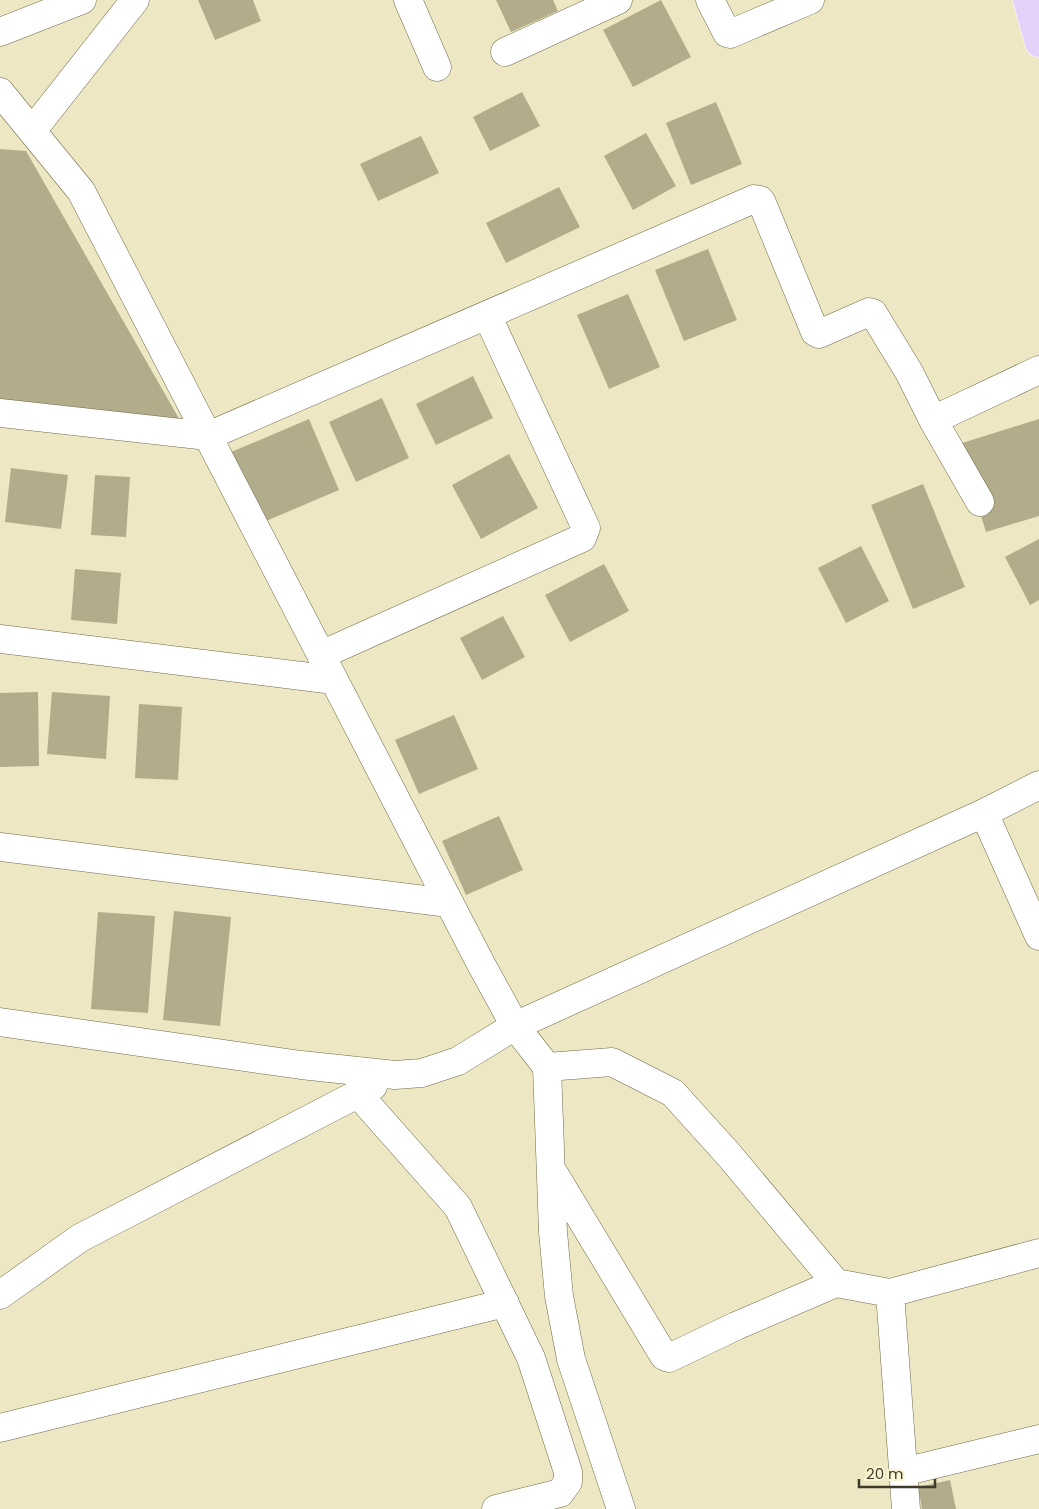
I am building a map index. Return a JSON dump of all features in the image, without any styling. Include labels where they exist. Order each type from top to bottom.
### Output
[{"type":"main road","points":[[1028,0],[1039,43]]},
{"type":"street","points":[[0,32],[82,0]]},
{"type":"street","points":[[135,0],[12,113],[81,191],[449,903],[515,1026],[547,1067],[553,1232],[559,1296],[572,1359],[621,1509]]},
{"type":"street","points":[[408,0],[438,67]]},
{"type":"street","points":[[505,52],[618,0]]},
{"type":"street","points":[[710,0],[727,33],[730,34],[810,0]]},
{"type":"street","points":[[0,413],[208,436],[758,199],[762,204],[815,332],[819,334],[869,312],[873,313],[909,372],[933,420],[980,502]]},
{"type":"street","points":[[321,656],[582,538],[584,534],[586,528],[487,315]]},
{"type":"street","points":[[933,420],[1039,370]]},
{"type":"street","points":[[0,638],[334,680]]},
{"type":"street","points":[[0,1022],[300,1065],[395,1075],[422,1073],[458,1061],[515,1026],[984,813],[1039,785]]},
{"type":"street","points":[[984,813],[1039,936]]},
{"type":"street","points":[[0,847],[449,903]]},
{"type":"street","points":[[547,1067],[612,1062],[673,1093],[729,1155],[836,1283]]},
{"type":"street","points":[[0,1295],[80,1238],[395,1075]]},
{"type":"street","points":[[358,1094],[458,1207],[531,1358],[568,1472],[568,1482],[560,1493],[496,1509]]},
{"type":"street","points":[[552,1170],[664,1356],[669,1358],[736,1326],[836,1283],[890,1293],[1039,1252]]},
{"type":"street","points":[[890,1293],[906,1509]]},
{"type":"street","points":[[0,1428],[504,1303]]},
{"type":"street","points":[[903,1472],[1039,1439]]},
{"type":"building","points":[[198,0],[253,0],[261,21],[215,40]]},
{"type":"building","points":[[496,0],[553,0],[558,11],[511,32]]},
{"type":"building","points":[[661,0],[691,57],[633,87],[603,30]]},
{"type":"building","points":[[522,92],[540,126],[490,151],[473,117]]},
{"type":"building","points":[[716,102],[742,164],[691,185],[666,123]]},
{"type":"building","points":[[646,133],[676,186],[633,210],[604,156]]},
{"type":"building","points":[[421,136],[439,173],[378,201],[360,164]]},
{"type":"building","points":[[0,149],[26,151],[181,422],[0,402]]},
{"type":"building","points":[[559,187],[580,227],[506,263],[486,223]]},
{"type":"building","points":[[708,249],[737,320],[684,341],[655,270]]},
{"type":"building","points":[[628,294],[660,367],[609,389],[577,315]]},
{"type":"building","points":[[473,376],[493,418],[436,445],[416,404]]},
{"type":"building","points":[[382,398],[409,458],[356,482],[329,422]]},
{"type":"building","points":[[309,419],[339,490],[259,524],[229,453]]},
{"type":"building","points":[[1039,419],[1039,516],[986,532],[959,444]]},
{"type":"building","points":[[509,454],[538,508],[481,539],[452,485]]},
{"type":"building","points":[[11,468],[68,475],[61,529],[5,522]]},
{"type":"building","points":[[95,475],[130,477],[126,537],[91,535]]},
{"type":"building","points":[[923,484],[965,587],[913,609],[871,505]]},
{"type":"building","points":[[1039,539],[1039,600],[1030,605],[1005,557]]},
{"type":"building","points":[[861,546],[889,601],[846,623],[818,568]]},
{"type":"building","points":[[604,564],[629,611],[570,642],[545,595]]},
{"type":"building","points":[[75,569],[121,573],[117,624],[71,620]]},
{"type":"building","points":[[503,616],[525,657],[482,680],[460,638]]},
{"type":"building","points":[[38,692],[39,766],[0,767],[0,693]]},
{"type":"building","points":[[52,692],[110,696],[106,759],[47,754]]},
{"type":"building","points":[[139,704],[182,707],[178,780],[135,778]]},
{"type":"building","points":[[454,715],[478,769],[419,794],[395,740]]},
{"type":"building","points":[[499,816],[523,870],[466,895],[442,841]]},
{"type":"building","points":[[174,911],[231,917],[220,1026],[163,1020]]},
{"type":"building","points":[[98,912],[155,916],[148,1013],[91,1009]]},
{"type":"building","points":[[950,1480],[956,1509],[922,1509],[918,1487]]}]
